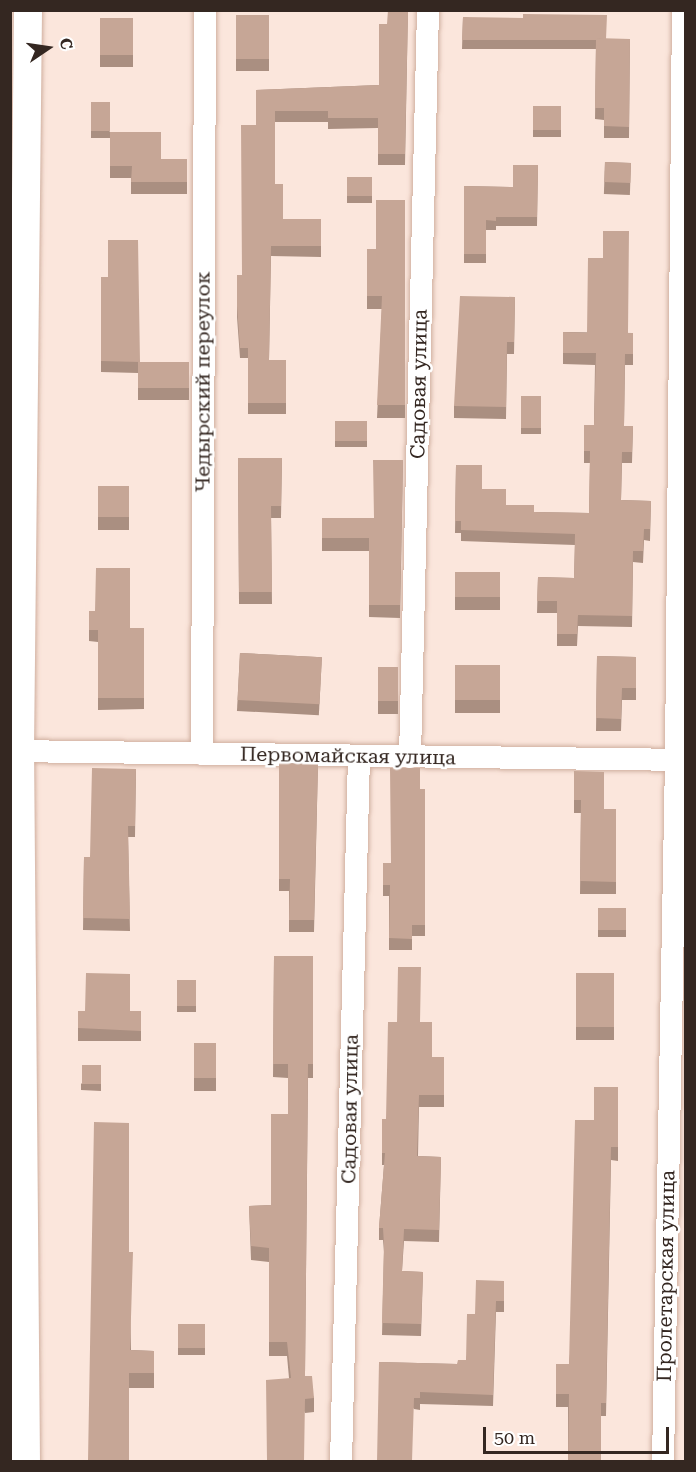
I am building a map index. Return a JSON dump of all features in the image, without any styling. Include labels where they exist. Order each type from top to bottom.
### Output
[{"type":"street","points":[[26,1461],[15,751],[28,10]]},
{"type":"street","name":"Чедырский переулок","points":[[201,754],[206,10]]},
{"type":"street","name":"Садовая улица","points":[[410,757],[428,10]]},
{"type":"street","name":"Пролетарская улица","points":[[663,1461],[681,760],[683,10]]},
{"type":"street","name":"Первомайская улица","points":[[15,751],[681,760]]},
{"type":"street","name":"Садовая улица","points":[[341,1461],[359,756]]},
{"type":"building","points":[[388,10],[408,10],[405,154],[378,154],[378,118],[328,118],[328,111],[275,111],[275,184],[283,184],[283,219],[321,219],[321,246],[271,246],[269,360],[286,360],[286,403],[248,403],[248,348],[240,348],[237,306],[237,275],[242,275],[241,125],[256,125],[256,90],[379,85],[379,24],[387,24]]},
{"type":"building","points":[[523,14],[607,15],[606,39],[462,40],[463,17],[523,18]]},
{"type":"building","points":[[236,15],[269,15],[269,59],[236,59]]},
{"type":"building","points":[[100,18],[133,18],[133,55],[100,55]]},
{"type":"building","points":[[596,38],[630,39],[629,127],[604,126],[604,108],[595,108]]},
{"type":"building","points":[[91,102],[110,102],[110,131],[91,131]]},
{"type":"building","points":[[533,106],[561,106],[561,130],[533,130]]},
{"type":"building","points":[[110,132],[161,132],[161,159],[187,159],[187,182],[131,182],[132,166],[110,166]]},
{"type":"building","points":[[605,162],[631,163],[630,183],[604,182]]},
{"type":"building","points":[[513,165],[538,165],[537,217],[496,217],[496,221],[486,220],[486,254],[464,254],[464,186],[513,187]]},
{"type":"building","points":[[347,177],[372,177],[372,196],[347,196]]},
{"type":"building","points":[[376,200],[405,200],[405,405],[377,405],[382,296],[367,296],[367,249],[376,249]]},
{"type":"building","points":[[603,231],[629,231],[628,333],[633,333],[633,354],[625,354],[624,426],[633,426],[632,452],[622,452],[621,500],[651,501],[650,529],[644,529],[643,551],[633,551],[632,616],[578,615],[577,634],[557,634],[557,601],[537,601],[538,577],[574,578],[575,534],[461,530],[461,521],[455,521],[456,465],[482,465],[482,489],[506,489],[506,505],[534,505],[534,512],[589,513],[590,451],[584,451],[584,425],[594,425],[596,353],[563,353],[563,332],[587,333],[588,258],[603,258]]},
{"type":"building","points":[[108,240],[138,240],[140,362],[101,361],[101,277],[108,277]]},
{"type":"building","points":[[460,296],[515,297],[514,342],[507,342],[506,407],[454,406]]},
{"type":"building","points":[[138,362],[189,362],[189,388],[138,388]]},
{"type":"building","points":[[521,396],[541,396],[541,428],[521,428]]},
{"type":"building","points":[[335,421],[367,421],[367,441],[335,441]]},
{"type":"building","points":[[238,458],[282,458],[281,506],[271,506],[272,592],[239,592]]},
{"type":"building","points":[[373,460],[403,460],[400,605],[369,605],[369,538],[322,538],[322,518],[374,518]]},
{"type":"building","points":[[98,486],[129,486],[129,517],[98,517]]},
{"type":"building","points":[[96,568],[130,568],[130,628],[144,628],[144,698],[98,698],[98,630],[89,630],[89,611],[95,611]]},
{"type":"building","points":[[455,572],[500,572],[500,597],[455,597]]},
{"type":"building","points":[[240,653],[322,657],[319,704],[238,700]]},
{"type":"building","points":[[597,656],[636,657],[636,688],[622,688],[621,719],[596,718]]},
{"type":"building","points":[[455,665],[500,665],[500,700],[455,700]]},
{"type":"building","points":[[378,667],[398,667],[398,701],[378,701]]},
{"type":"building","points":[[279,763],[318,764],[314,920],[289,920],[290,879],[279,879]]},
{"type":"building","points":[[92,768],[136,769],[135,826],[128,826],[130,919],[83,918],[84,857],[90,857]]},
{"type":"building","points":[[390,768],[420,768],[420,789],[425,789],[425,925],[412,925],[412,939],[389,938],[390,885],[383,885],[383,863],[391,863]]},
{"type":"building","points":[[574,771],[604,772],[604,809],[616,809],[616,882],[580,881],[581,800],[574,800]]},
{"type":"building","points":[[598,908],[626,908],[626,930],[598,930]]},
{"type":"building","points":[[274,956],[313,956],[313,1064],[308,1064],[305,1376],[312,1376],[314,1398],[305,1399],[304,1461],[267,1461],[266,1380],[291,1378],[287,1342],[269,1342],[269,1248],[251,1246],[249,1206],[271,1205],[271,1114],[288,1114],[288,1064],[273,1064]]},
{"type":"building","points":[[398,967],[421,967],[420,1022],[432,1022],[432,1057],[444,1057],[444,1095],[419,1095],[417,1156],[441,1157],[439,1230],[404,1229],[402,1271],[423,1272],[421,1324],[382,1323],[384,1245],[383,1228],[379,1228],[385,1153],[382,1153],[382,1119],[386,1119],[388,1022],[397,1022]]},
{"type":"building","points":[[86,973],[130,974],[130,1011],[141,1011],[141,1031],[78,1028],[78,1011],[85,1011]]},
{"type":"building","points":[[576,973],[614,973],[614,1027],[576,1027]]},
{"type":"building","points":[[177,980],[196,980],[196,1006],[177,1006]]},
{"type":"building","points":[[194,1043],[216,1043],[216,1078],[194,1078]]},
{"type":"building","points":[[82,1065],[101,1065],[101,1084],[82,1084]]},
{"type":"building","points":[[594,1087],[618,1087],[618,1147],[611,1147],[606,1403],[601,1403],[601,1460],[568,1460],[569,1394],[556,1394],[556,1364],[569,1364],[575,1120],[594,1120]]},
{"type":"building","points":[[94,1122],[129,1123],[129,1252],[133,1252],[130,1350],[154,1351],[154,1373],[129,1373],[129,1461],[88,1461]]},
{"type":"building","points":[[476,1280],[504,1281],[504,1301],[496,1301],[493,1395],[420,1392],[420,1398],[414,1398],[412,1461],[377,1461],[379,1362],[457,1364],[458,1360],[466,1360],[467,1314],[475,1314]]},
{"type":"building","points":[[178,1324],[205,1324],[205,1348],[178,1348]]}]
